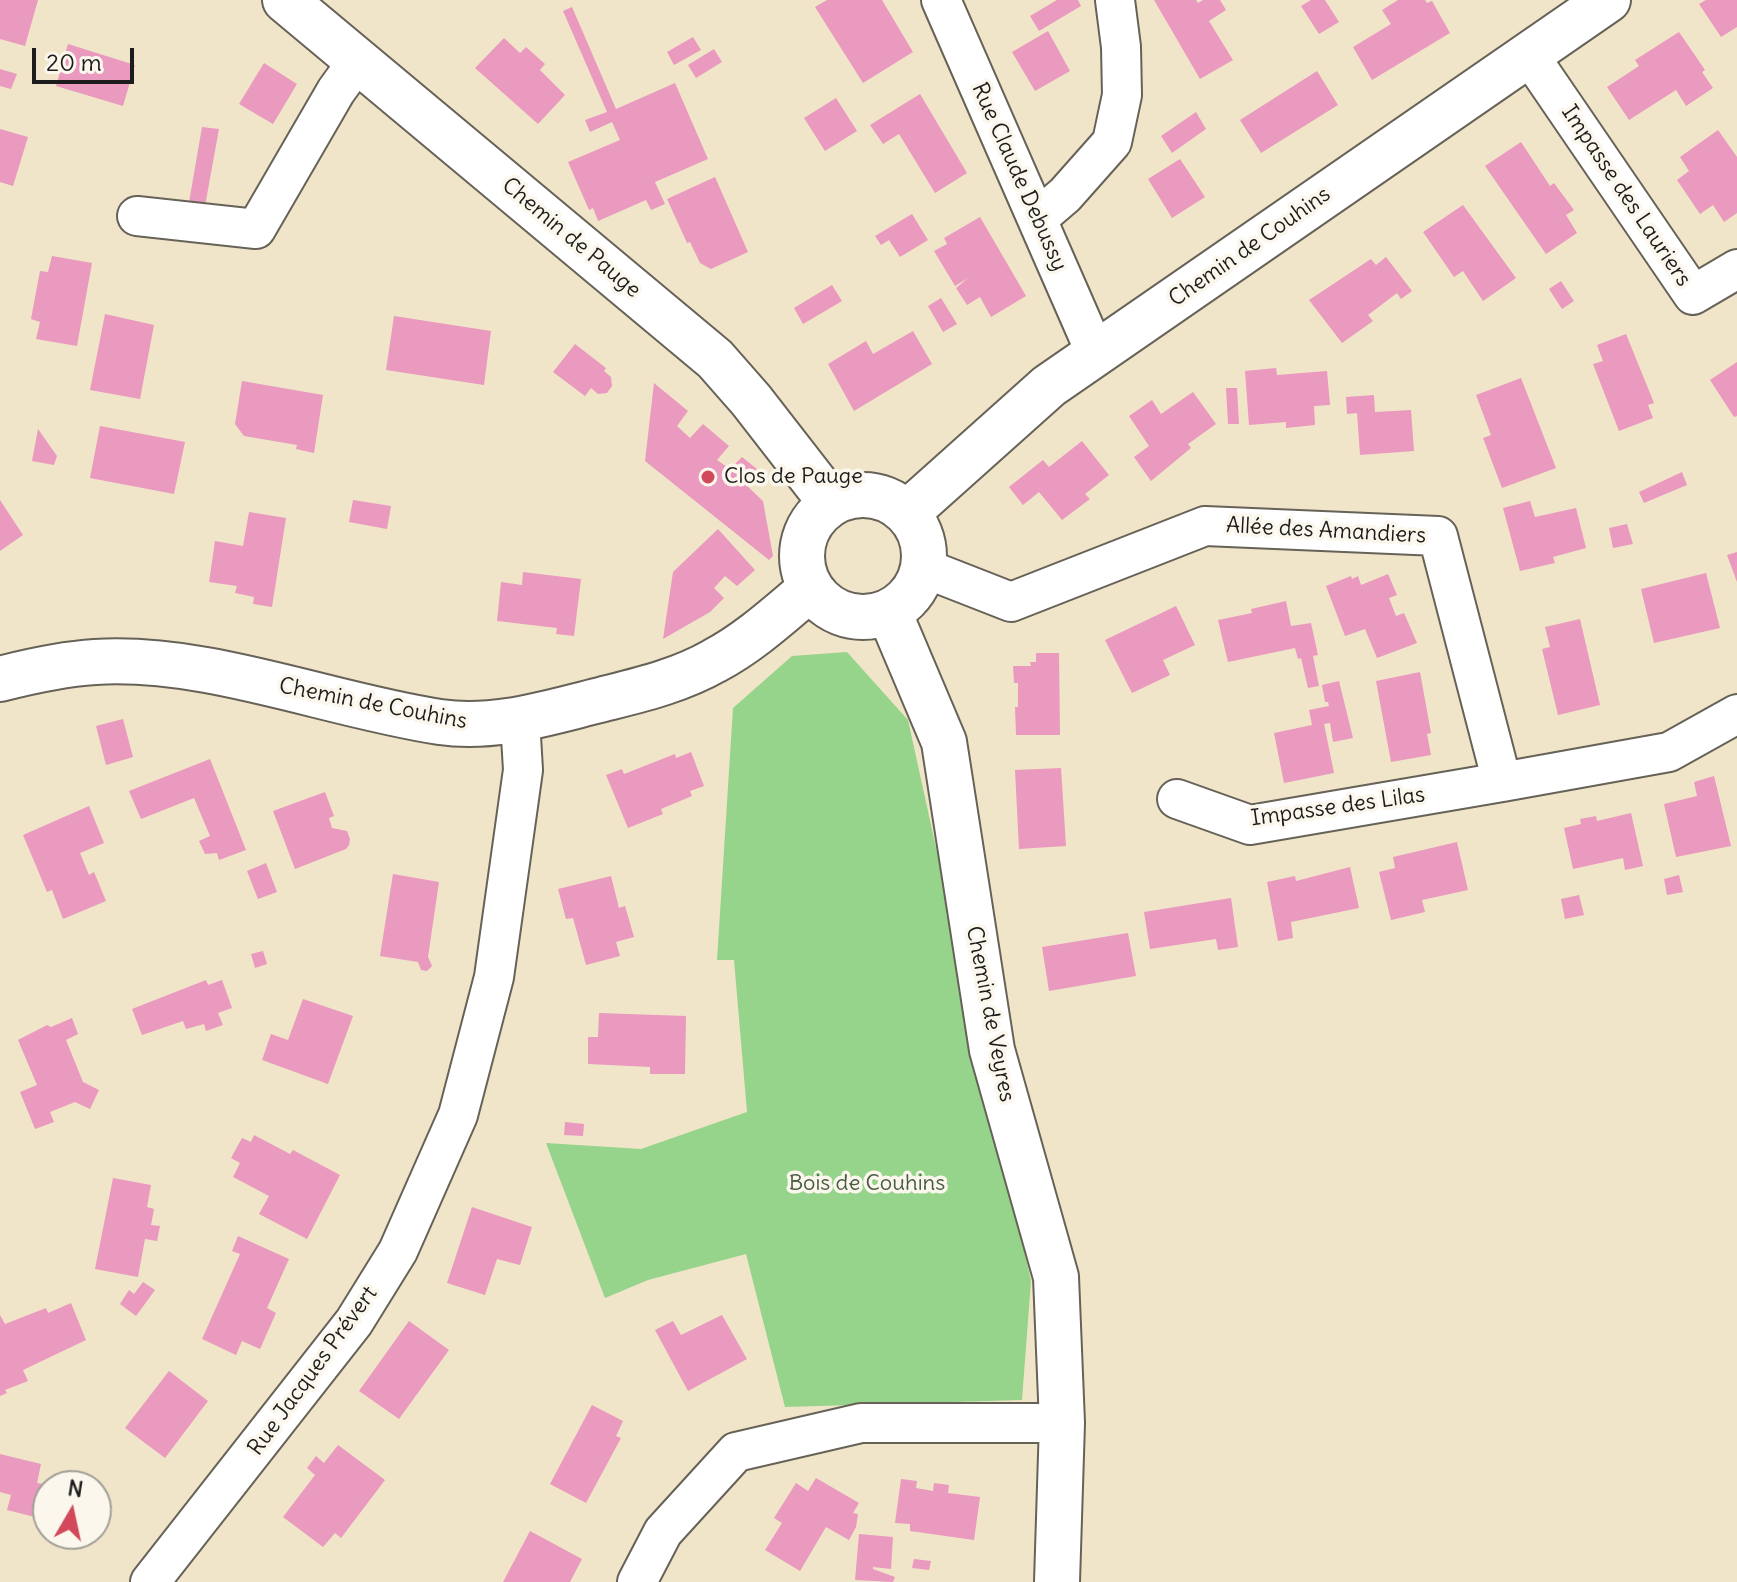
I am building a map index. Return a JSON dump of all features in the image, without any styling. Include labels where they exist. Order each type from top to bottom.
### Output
[{"type":"street","name":"Chemin de Pauge","points":[[285,0],[715,359],[831,503]]},
{"type":"street","name":"Rue Claude Debussy","points":[[941,0],[1096,354]]},
{"type":"street","points":[[1037,219],[1065,195],[1112,142],[1122,95],[1121,47],[1115,0]]},
{"type":"street","name":"Chemin de Couhins","points":[[907,513],[1049,386],[1608,0]]},
{"type":"street","name":"Impasse des Lauriers","points":[[1529,55],[1693,295],[1737,269]]},
{"type":"street","points":[[137,216],[256,229],[336,91],[357,62]]},
{"type":"street","points":[[850,495],[871,495],[890,500],[907,513],[919,529],[925,548],[924,568],[917,586],[905,602],[889,612],[869,617],[834,611],[821,601],[802,567],[804,539],[809,525],[831,503],[850,495]]},
{"type":"street","name":"Allée des Amandiers","points":[[924,568],[1011,602],[1205,526],[1438,536],[1502,782]]},
{"type":"street","name":"Chemin de Couhins","points":[[0,679],[60,665],[142,663],[215,674],[440,722],[488,724],[520,720],[670,681],[696,671],[736,648],[811,588]]},
{"type":"street","name":"Chemin de Veyres","points":[[889,612],[944,742],[992,1050],[1056,1277],[1062,1423],[1057,1582]]},
{"type":"street","points":[[1502,782],[1669,752],[1737,714]]},
{"type":"street","name":"Rue Jacques Prévert","points":[[150,1582],[354,1322],[398,1251],[437,1165],[458,1115],[494,977],[523,770],[520,720]]},
{"type":"street","name":"Impasse des Lilas","points":[[1177,799],[1250,825],[1502,782]]},
{"type":"street","points":[[637,1582],[663,1532],[736,1452],[861,1423],[1062,1423]]},
{"type":"green space","name":"Bois de Couhins","points":[[847,652],[908,720],[1031,1281],[1022,1400],[785,1407],[746,1254],[648,1280],[605,1298],[546,1143],[641,1149],[747,1112],[734,960],[717,960],[733,708],[792,656]]},
{"type":"building","points":[[0,0],[38,0],[25,46],[0,39]]},
{"type":"building","points":[[827,0],[882,0],[913,52],[863,83],[815,7]]},
{"type":"building","points":[[1057,0],[1078,0],[1081,6],[1039,31],[1030,16]]},
{"type":"building","points":[[1154,0],[1196,0],[1198,3],[1220,0],[1226,10],[1209,21],[1233,60],[1200,79]]},
{"type":"building","points":[[1311,0],[1325,0],[1339,22],[1319,34],[1301,6]]},
{"type":"building","points":[[1398,0],[1432,1],[1450,33],[1372,80],[1353,47],[1391,24],[1382,10]]},
{"type":"building","points":[[1706,0],[1737,0],[1737,27],[1721,37],[1699,4]]},
{"type":"building","points":[[572,7],[616,109],[675,83],[708,159],[655,182],[665,204],[651,210],[646,200],[598,221],[593,208],[589,210],[568,162],[620,140],[612,122],[590,132],[585,120],[607,112],[563,11]]},
{"type":"building","points":[[1048,31],[1070,71],[1035,91],[1012,52]]},
{"type":"building","points":[[1679,32],[1705,70],[1702,72],[1713,88],[1686,106],[1676,90],[1629,120],[1607,87],[1639,66],[1635,60]]},
{"type":"building","points":[[693,37],[701,50],[674,65],[667,52]]},
{"type":"building","points":[[504,38],[520,53],[526,47],[545,64],[540,70],[565,95],[538,124],[475,68]]},
{"type":"building","points":[[68,44],[135,65],[123,106],[56,86]]},
{"type":"building","points":[[714,49],[722,62],[696,78],[688,65]]},
{"type":"building","points":[[264,63],[297,84],[273,124],[239,104]]},
{"type":"building","points":[[0,69],[17,74],[11,89],[0,86]]},
{"type":"building","points":[[1317,71],[1338,105],[1261,153],[1240,120]]},
{"type":"building","points":[[920,94],[967,173],[935,193],[899,134],[883,144],[870,125]]},
{"type":"building","points":[[836,98],[857,131],[825,151],[804,118]]},
{"type":"building","points":[[1196,112],[1206,129],[1172,153],[1161,136]]},
{"type":"building","points":[[202,127],[219,129],[203,217],[187,214]]},
{"type":"building","points":[[0,129],[28,137],[13,186],[0,182]]},
{"type":"building","points":[[1718,130],[1737,157],[1737,213],[1724,222],[1713,205],[1700,214],[1677,180],[1689,171],[1680,157]]},
{"type":"building","points":[[1521,142],[1550,186],[1554,183],[1574,210],[1566,215],[1577,233],[1546,254],[1485,166]]},
{"type":"building","points":[[1180,159],[1205,197],[1172,218],[1148,179]]},
{"type":"building","points":[[715,177],[748,252],[711,269],[700,263],[690,242],[687,243],[667,199]]},
{"type":"building","points":[[1463,205],[1516,278],[1483,301],[1463,271],[1454,277],[1423,232]]},
{"type":"building","points":[[912,214],[928,240],[900,257],[889,240],[881,245],[875,236]]},
{"type":"building","points":[[980,217],[1026,296],[991,317],[980,297],[967,305],[956,288],[968,278],[955,286],[934,251],[947,244],[944,238]]},
{"type":"building","points":[[52,256],[92,263],[77,346],[36,339],[40,322],[31,319],[40,271],[48,272]]},
{"type":"building","points":[[1386,257],[1412,291],[1401,299],[1397,293],[1368,315],[1373,321],[1342,343],[1309,300],[1371,259],[1376,265]]},
{"type":"building","points":[[1561,281],[1574,301],[1562,309],[1549,289]]},
{"type":"building","points":[[832,285],[842,301],[803,324],[794,308]]},
{"type":"building","points":[[941,298],[957,324],[943,332],[928,306]]},
{"type":"building","points":[[105,314],[154,325],[140,399],[90,390]]},
{"type":"building","points":[[394,316],[491,331],[484,385],[386,370]]},
{"type":"building","points":[[913,331],[932,364],[854,411],[828,364],[866,341],[873,354]]},
{"type":"building","points":[[1626,334],[1654,403],[1648,405],[1653,418],[1619,431],[1593,364],[1603,361],[1597,345]]},
{"type":"building","points":[[575,344],[606,368],[604,371],[611,377],[612,386],[607,393],[598,394],[591,388],[585,396],[553,372]]},
{"type":"building","points":[[1737,362],[1737,416],[1734,417],[1710,380]]},
{"type":"building","points":[[1276,368],[1277,375],[1327,371],[1330,405],[1314,406],[1315,425],[1286,428],[1286,422],[1249,425],[1245,371]]},
{"type":"building","points":[[1521,378],[1556,468],[1502,488],[1483,438],[1491,435],[1476,395]]},
{"type":"building","points":[[242,381],[323,395],[314,453],[296,449],[297,445],[244,436],[235,424]]},
{"type":"building","name":"Clos de Pauge","points":[[654,383],[688,411],[677,426],[690,438],[703,424],[729,446],[717,460],[730,469],[742,457],[757,469],[745,484],[763,501],[773,556],[769,560],[645,461]]},
{"type":"building","points":[[1226,388],[1237,388],[1239,424],[1228,424]]},
{"type":"building","points":[[1193,392],[1216,424],[1188,444],[1191,448],[1151,481],[1134,457],[1149,446],[1129,416],[1152,400],[1161,414]]},
{"type":"building","points":[[1374,395],[1375,412],[1411,410],[1414,451],[1360,455],[1357,413],[1347,414],[1346,397]]},
{"type":"building","points":[[100,426],[185,442],[174,494],[90,478]]},
{"type":"building","points":[[38,429],[57,456],[54,465],[32,461]]},
{"type":"building","points":[[1082,441],[1109,475],[1085,494],[1090,499],[1062,520],[1039,492],[1023,505],[1009,487],[1043,460],[1049,467]]},
{"type":"building","points":[[1682,472],[1687,485],[1644,503],[1639,492]]},
{"type":"building","points":[[0,500],[23,535],[0,551]]},
{"type":"building","points":[[353,500],[391,506],[387,529],[349,522]]},
{"type":"building","points":[[1530,501],[1535,517],[1576,508],[1586,548],[1553,557],[1555,563],[1520,571],[1503,508]]},
{"type":"building","points":[[249,512],[286,518],[272,607],[253,604],[254,597],[235,593],[237,586],[209,582],[215,541],[243,546]]},
{"type":"building","points":[[1627,524],[1633,544],[1613,548],[1609,528]]},
{"type":"building","name":"Clos de Pauge","points":[[718,529],[755,570],[737,586],[725,576],[714,588],[724,598],[710,612],[663,639],[673,572]]},
{"type":"building","points":[[1737,552],[1737,582],[1727,555]]},
{"type":"building","points":[[523,572],[581,579],[574,636],[556,634],[557,628],[497,621],[501,582],[522,585]]},
{"type":"building","points":[[1706,573],[1720,628],[1654,643],[1641,589]]},
{"type":"building","points":[[1388,574],[1397,595],[1389,598],[1396,616],[1404,613],[1417,643],[1377,658],[1365,629],[1345,636],[1326,586],[1351,576],[1352,579],[1358,576],[1361,585]]},
{"type":"building","points":[[1286,601],[1291,626],[1311,623],[1318,655],[1313,656],[1319,686],[1308,688],[1301,658],[1298,659],[1295,648],[1228,662],[1218,620],[1252,613],[1251,609]]},
{"type":"building","points":[[1176,606],[1195,645],[1163,660],[1170,675],[1132,693],[1105,640]]},
{"type":"building","points":[[1580,619],[1600,705],[1558,715],[1542,649],[1550,647],[1545,627]]},
{"type":"building","points":[[1036,653],[1059,653],[1060,735],[1016,735],[1018,683],[1014,683],[1013,666],[1031,666],[1030,662],[1036,662]]},
{"type":"building","points":[[1420,672],[1431,733],[1427,734],[1431,755],[1391,762],[1376,681]]},
{"type":"building","points":[[1339,681],[1353,738],[1333,742],[1330,723],[1324,724],[1334,773],[1284,783],[1274,733],[1312,725],[1309,710],[1329,706],[1325,702],[1322,685]]},
{"type":"building","points":[[123,719],[133,757],[106,765],[96,726]]},
{"type":"building","points":[[691,752],[704,786],[690,791],[692,796],[661,809],[663,814],[628,828],[606,775],[622,769],[624,774],[675,754],[676,758]]},
{"type":"building","points":[[210,759],[246,850],[219,860],[217,853],[205,854],[199,841],[210,836],[194,798],[141,819],[129,791]]},
{"type":"building","points":[[1061,768],[1066,846],[1019,849],[1015,770]]},
{"type":"building","points":[[1714,776],[1731,846],[1676,857],[1664,804],[1697,796],[1694,782]]},
{"type":"building","points":[[325,792],[334,816],[329,818],[332,828],[347,831],[349,845],[346,849],[295,869],[273,811]]},
{"type":"building","points":[[89,806],[104,843],[80,853],[89,875],[94,872],[106,901],[63,919],[52,890],[47,892],[23,835]]},
{"type":"building","points":[[1631,813],[1643,866],[1625,870],[1623,858],[1573,869],[1564,828],[1581,824],[1580,819],[1596,816],[1597,821]]},
{"type":"building","points":[[1457,842],[1468,890],[1422,900],[1425,912],[1391,920],[1379,872],[1395,868],[1393,857]]},
{"type":"building","points":[[266,863],[277,892],[258,899],[247,871]]},
{"type":"building","points":[[1350,867],[1359,908],[1291,922],[1293,938],[1278,941],[1267,882],[1295,876],[1296,881]]},
{"type":"building","points":[[393,874],[439,882],[428,957],[432,966],[427,971],[421,970],[418,962],[380,956]]},
{"type":"building","points":[[1679,875],[1683,892],[1667,895],[1664,879]]},
{"type":"building","points":[[611,876],[619,908],[625,906],[634,937],[616,942],[620,956],[586,965],[573,918],[566,919],[558,889]]},
{"type":"building","points":[[1579,895],[1584,915],[1565,919],[1561,899]]},
{"type":"building","points":[[1231,898],[1238,947],[1218,950],[1216,939],[1150,949],[1144,912]]},
{"type":"building","points":[[1128,933],[1136,976],[1049,991],[1042,947]]},
{"type":"building","points":[[263,951],[267,964],[255,968],[251,954]]},
{"type":"building","points":[[206,980],[208,985],[222,980],[232,1008],[218,1013],[223,1025],[206,1031],[204,1024],[186,1029],[183,1021],[142,1035],[132,1009]]},
{"type":"building","points":[[303,999],[353,1016],[328,1084],[262,1060],[271,1034],[288,1040]]},
{"type":"building","points":[[599,1013],[686,1016],[685,1074],[650,1074],[650,1067],[588,1064],[588,1037],[598,1037]]},
{"type":"building","points":[[72,1018],[78,1034],[66,1040],[83,1082],[99,1090],[90,1109],[75,1102],[50,1112],[54,1122],[35,1129],[20,1092],[37,1085],[18,1040],[47,1025],[51,1027]]},
{"type":"building","points":[[565,1122],[584,1124],[583,1136],[564,1135]]},
{"type":"building","points":[[254,1135],[290,1154],[293,1150],[340,1175],[307,1239],[259,1214],[269,1196],[233,1177],[240,1163],[231,1158],[242,1138],[251,1142]]},
{"type":"building","points":[[113,1178],[151,1185],[147,1207],[154,1209],[151,1225],[160,1226],[157,1241],[145,1239],[138,1277],[95,1269]]},
{"type":"building","points":[[472,1207],[532,1227],[520,1265],[497,1259],[485,1295],[447,1283]]},
{"type":"building","points":[[238,1236],[289,1259],[267,1308],[276,1313],[260,1349],[242,1341],[236,1355],[202,1339],[240,1254],[232,1251]]},
{"type":"building","points":[[143,1282],[155,1290],[136,1316],[120,1304],[129,1290],[134,1294]]},
{"type":"building","points":[[71,1303],[86,1340],[23,1370],[28,1381],[5,1390],[7,1393],[0,1396],[0,1315],[5,1324],[46,1308],[48,1313]]},
{"type":"building","points":[[722,1315],[747,1359],[688,1391],[655,1330],[673,1321],[681,1335]]},
{"type":"building","points":[[409,1321],[449,1350],[399,1419],[359,1391]]},
{"type":"building","points":[[169,1371],[208,1401],[165,1458],[125,1428]]},
{"type":"building","points":[[592,1405],[623,1421],[616,1436],[621,1438],[586,1503],[550,1484]]},
{"type":"building","points":[[338,1445],[385,1480],[341,1538],[335,1533],[323,1547],[283,1517],[315,1475],[307,1468],[316,1456],[324,1463]]},
{"type":"building","points":[[0,1454],[41,1464],[40,1470],[32,1470],[32,1516],[7,1510],[11,1495],[0,1492]]},
{"type":"building","points":[[816,1478],[859,1503],[853,1513],[858,1514],[856,1527],[849,1540],[826,1527],[800,1571],[765,1550],[782,1523],[774,1518],[796,1483],[808,1491]]},
{"type":"building","points":[[901,1479],[917,1481],[916,1488],[933,1491],[934,1483],[949,1485],[948,1493],[980,1497],[974,1540],[910,1531],[910,1524],[895,1523]]},
{"type":"building","points":[[530,1531],[582,1559],[570,1582],[503,1582]]},
{"type":"building","points":[[859,1534],[893,1537],[891,1569],[873,1569],[895,1577],[893,1582],[855,1580]]},
{"type":"building","points":[[914,1559],[931,1561],[929,1570],[912,1568]]},
{"type":"place","name":"Clos de Pauge","points":[[708,477]]}]
